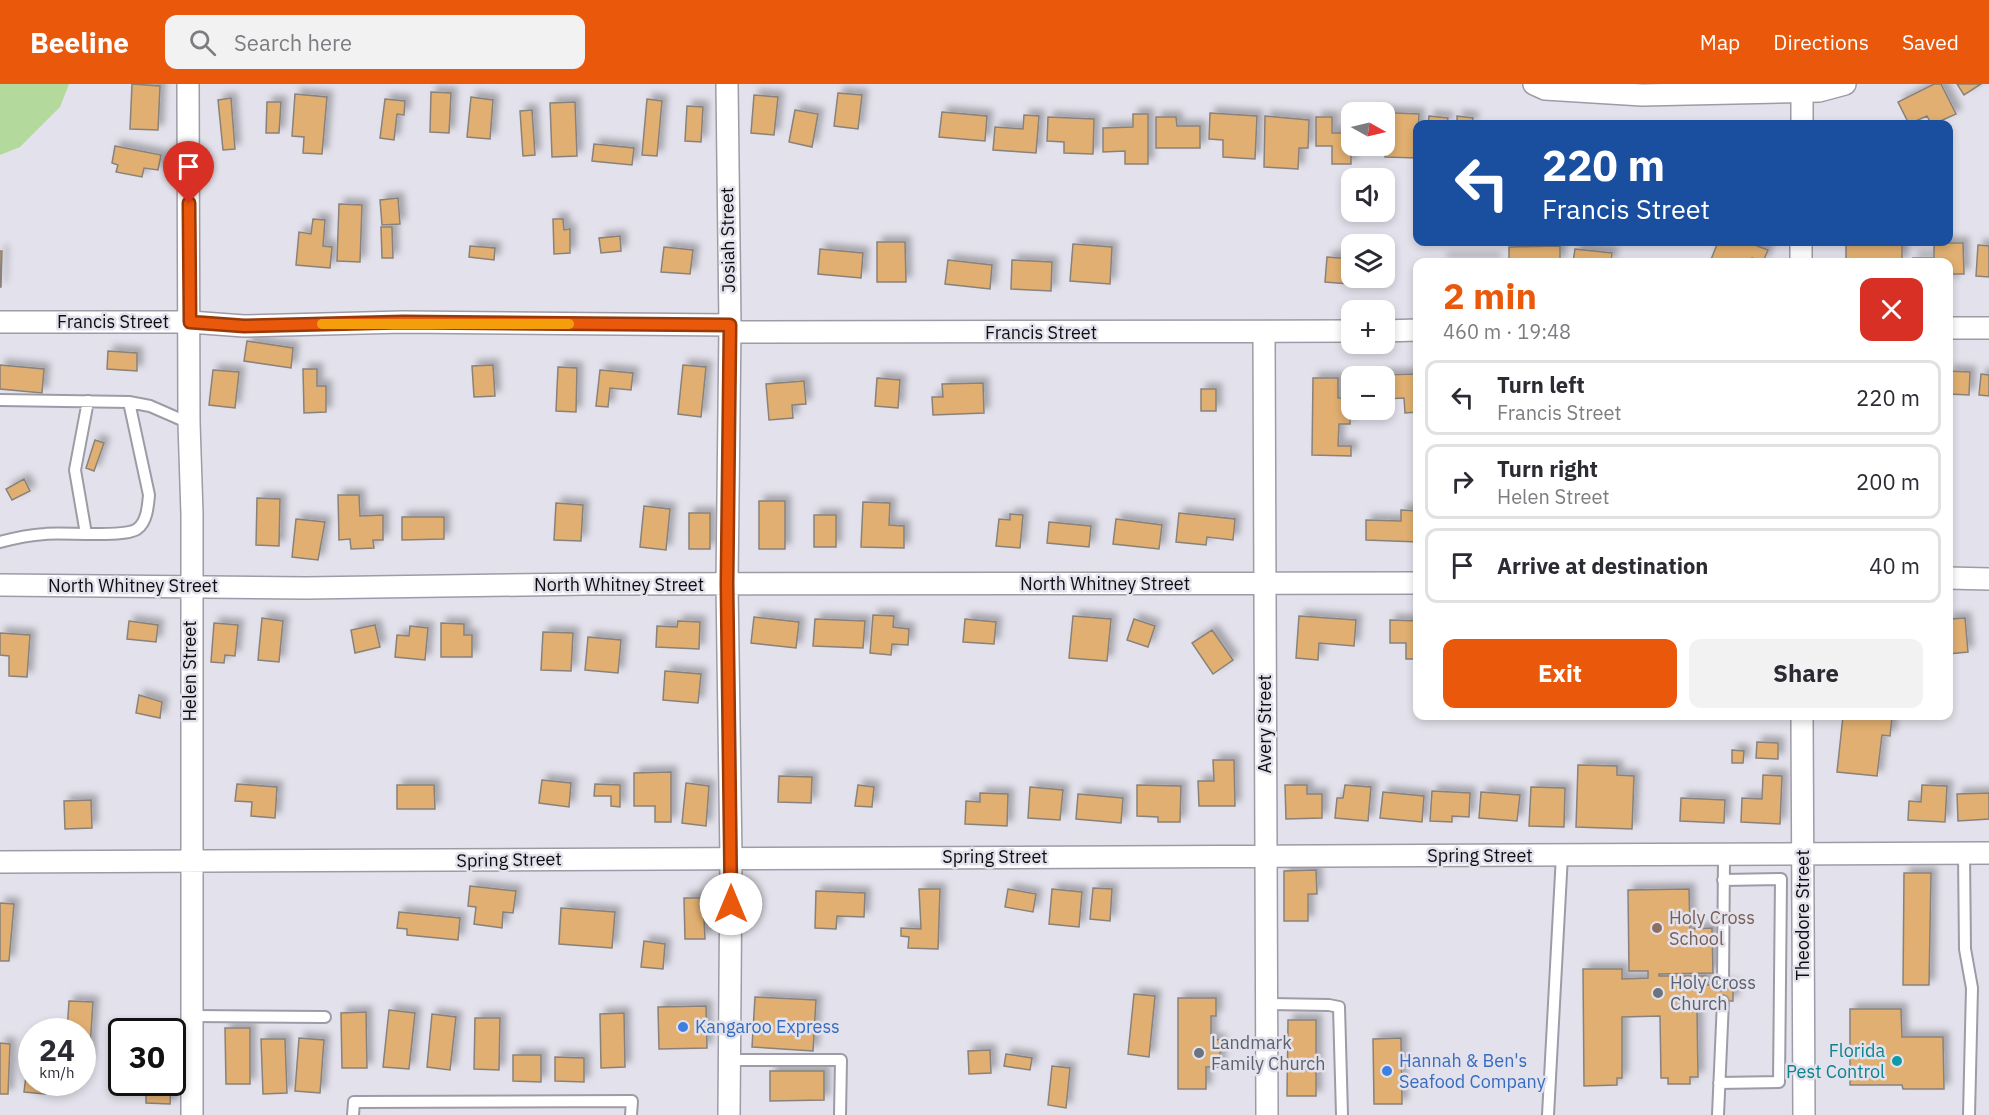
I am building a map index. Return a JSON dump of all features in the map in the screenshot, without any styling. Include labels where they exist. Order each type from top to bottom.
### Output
[{"type":"street","name":"Helen Street","points":[[188,84],[189,423],[192,514],[190,586],[192,1115]]},
{"type":"street","name":"Josiah Street","points":[[727,84],[730,329],[727,584],[731,859],[729,1115]]},
{"type":"street","points":[[1534,84],[1564,91],[1642,95],[1802,88],[1819,91],[1845,84]]},
{"type":"street","points":[[1802,88],[1802,120]]},
{"type":"street","name":"Francis Street","points":[[0,322],[190,322],[244,326],[403,322],[730,329],[1341,332]]},
{"type":"street","points":[[1953,328],[1989,328]]},
{"type":"street","points":[[1395,331],[1413,330]]},
{"type":"street","name":"Avery Street","points":[[1264,333],[1267,1115]]},
{"type":"street","points":[[1953,578],[1989,579]]},
{"type":"street","name":"North Whitney Street","points":[[0,585],[306,588],[727,584],[1413,583]]},
{"type":"street","name":"Theodore Street","points":[[1802,720],[1804,1115]]},
{"type":"street","name":"Spring Street","points":[[0,862],[190,863],[1562,855],[1804,856],[1989,853]]},
{"type":"lane","points":[[0,400],[129,402],[150,406],[189,423]]},
{"type":"lane","points":[[86,534],[75,470],[88,402]]},
{"type":"lane","points":[[0,542],[46,533],[86,534],[132,531],[139,528],[148,511],[149,495],[129,402]]},
{"type":"lane","points":[[1965,854],[1965,949],[1972,988],[1969,1115]]},
{"type":"lane","points":[[1548,1115],[1562,855]]},
{"type":"lane","points":[[1723,985],[1724,855]]},
{"type":"lane","points":[[1719,1083],[1779,1082],[1781,879],[1724,880]]},
{"type":"lane","points":[[1718,1115],[1723,1001]]},
{"type":"lane","points":[[1267,1004],[1339,1007],[1342,1115]]},
{"type":"lane","points":[[193,1016],[325,1017]]},
{"type":"lane","points":[[730,1060],[841,1060],[840,1115]]},
{"type":"lane","points":[[353,1115],[354,1102],[632,1101],[631,1115]]},
{"type":"green space","points":[[0,84],[69,84],[60,107],[20,147],[0,155]]},
{"type":"building","points":[[132,84],[160,86],[158,130],[130,129]]},
{"type":"building","points":[[1934,84],[1941,84],[1956,114],[1943,120],[1929,120],[1927,116],[1918,120],[1907,120],[1898,102]]},
{"type":"building","points":[[1957,84],[1981,84],[1964,95]]},
{"type":"building","points":[[431,92],[451,93],[449,133],[430,132]]},
{"type":"building","points":[[838,93],[862,95],[858,129],[834,126]]},
{"type":"building","points":[[295,94],[327,97],[322,154],[303,153],[304,137],[292,136]]},
{"type":"building","points":[[754,95],[778,97],[774,135],[751,133]]},
{"type":"building","points":[[471,97],[493,100],[490,139],[467,137]]},
{"type":"building","points":[[231,98],[235,149],[223,150],[218,100]]},
{"type":"building","points":[[385,99],[405,101],[404,115],[397,114],[394,140],[380,138]]},
{"type":"building","points":[[647,99],[662,101],[657,156],[642,155]]},
{"type":"building","points":[[267,102],[281,102],[279,133],[266,133]]},
{"type":"building","points":[[575,102],[577,156],[552,157],[550,103]]},
{"type":"building","points":[[687,106],[703,107],[701,142],[685,141]]},
{"type":"building","points":[[532,110],[535,155],[523,156],[520,111]]},
{"type":"building","points":[[795,110],[818,114],[812,147],[789,142]]},
{"type":"building","points":[[942,112],[987,116],[985,141],[939,137]]},
{"type":"building","points":[[1210,113],[1257,116],[1255,159],[1223,157],[1223,140],[1209,139]]},
{"type":"building","points":[[1395,113],[1419,114],[1419,120],[1413,120],[1413,158],[1385,157],[1395,156]]},
{"type":"building","points":[[1133,114],[1148,114],[1148,164],[1125,164],[1125,151],[1103,152],[1103,128],[1133,127]]},
{"type":"building","points":[[1024,115],[1039,116],[1036,153],[993,150],[995,127],[1023,129]]},
{"type":"building","points":[[1265,116],[1309,120],[1308,148],[1299,148],[1298,169],[1264,167]]},
{"type":"building","points":[[1429,116],[1448,118],[1448,120],[1428,120]]},
{"type":"building","points":[[1457,116],[1473,118],[1473,120],[1457,120]]},
{"type":"building","points":[[1048,117],[1094,119],[1093,154],[1064,153],[1064,142],[1047,141]]},
{"type":"building","points":[[1156,117],[1176,117],[1177,126],[1200,126],[1200,148],[1156,148]]},
{"type":"building","points":[[1316,117],[1332,117],[1332,133],[1341,133],[1341,156],[1351,156],[1351,164],[1332,164],[1332,146],[1316,146]]},
{"type":"building","points":[[594,144],[634,148],[632,165],[592,161]]},
{"type":"building","points":[[115,146],[161,155],[158,170],[144,168],[142,177],[116,172],[118,165],[112,163]]},
{"type":"building","points":[[398,198],[400,224],[382,225],[380,200]]},
{"type":"building","points":[[339,204],[362,205],[360,262],[337,261]]},
{"type":"building","points":[[313,219],[325,220],[323,246],[332,247],[330,268],[296,265],[299,232],[311,234]]},
{"type":"building","points":[[553,219],[563,219],[564,230],[570,229],[570,253],[554,254]]},
{"type":"building","points":[[381,227],[392,227],[393,258],[382,258]]},
{"type":"building","points":[[620,236],[621,251],[601,253],[599,238]]},
{"type":"building","points":[[877,242],[905,242],[906,282],[877,282]]},
{"type":"building","points":[[1953,243],[1963,243],[1964,274],[1953,274],[1953,258],[1934,258],[1934,246],[1953,246]]},
{"type":"building","points":[[1073,244],[1112,247],[1110,284],[1070,281]]},
{"type":"building","points":[[1978,245],[1989,246],[1989,277],[1976,276]]},
{"type":"building","points":[[470,246],[495,248],[494,260],[469,257]]},
{"type":"building","points":[[1560,246],[1560,258],[1509,258],[1509,247]]},
{"type":"building","points":[[1716,246],[1758,246],[1768,250],[1765,258],[1712,258]]},
{"type":"building","points":[[1846,246],[1902,246],[1902,258],[1846,258]]},
{"type":"building","points":[[664,247],[693,250],[690,274],[661,272]]},
{"type":"building","points":[[820,249],[863,253],[861,278],[818,274]]},
{"type":"building","points":[[1575,249],[1612,253],[1611,258],[1574,258]]},
{"type":"building","points":[[0,251],[2,251],[1,287],[0,287]]},
{"type":"building","points":[[1327,257],[1341,258],[1341,283],[1325,282]]},
{"type":"building","points":[[948,260],[992,265],[990,289],[945,284]]},
{"type":"building","points":[[1012,260],[1052,262],[1051,291],[1011,289]]},
{"type":"building","points":[[247,341],[293,348],[291,368],[244,361]]},
{"type":"building","points":[[108,351],[137,353],[137,371],[107,369]]},
{"type":"building","points":[[0,365],[44,369],[42,393],[0,389]]},
{"type":"building","points":[[493,365],[495,396],[474,397],[472,366]]},
{"type":"building","points":[[683,365],[706,367],[701,417],[678,414]]},
{"type":"building","points":[[558,367],[577,368],[576,412],[556,411]]},
{"type":"building","points":[[303,369],[317,369],[317,386],[326,386],[326,412],[304,413]]},
{"type":"building","points":[[213,370],[239,372],[235,408],[209,405]]},
{"type":"building","points":[[600,370],[633,373],[631,390],[610,388],[608,407],[596,406]]},
{"type":"building","points":[[1953,371],[1970,372],[1969,395],[1953,394]]},
{"type":"building","points":[[1413,374],[1413,412],[1405,413],[1404,398],[1395,398],[1395,375]]},
{"type":"building","points":[[1981,374],[1989,375],[1989,396],[1979,395]]},
{"type":"building","points":[[877,378],[900,380],[898,408],[875,406]]},
{"type":"building","points":[[1313,378],[1338,378],[1341,420],[1350,420],[1350,424],[1339,424],[1338,446],[1351,446],[1351,456],[1312,455]]},
{"type":"building","points":[[804,381],[806,404],[792,405],[793,418],[769,420],[766,384]]},
{"type":"building","points":[[983,383],[984,413],[933,415],[932,397],[943,397],[942,384]]},
{"type":"building","points":[[1201,389],[1216,389],[1216,411],[1201,411]]},
{"type":"building","points":[[95,440],[104,443],[94,471],[86,468]]},
{"type":"building","points":[[24,479],[30,491],[12,500],[6,489]]},
{"type":"building","points":[[338,495],[359,495],[360,516],[383,515],[383,540],[373,540],[374,548],[351,549],[350,539],[339,540]]},
{"type":"building","points":[[257,498],[280,499],[279,546],[256,545]]},
{"type":"building","points":[[759,501],[785,501],[785,549],[759,549]]},
{"type":"building","points":[[863,502],[890,503],[889,525],[904,526],[904,548],[861,547]]},
{"type":"building","points":[[556,503],[583,505],[581,541],[554,540]]},
{"type":"building","points":[[644,506],[670,509],[666,550],[640,547]]},
{"type":"building","points":[[1401,510],[1413,511],[1413,542],[1366,540],[1366,520],[1401,521]]},
{"type":"building","points":[[689,513],[710,513],[710,549],[689,549]]},
{"type":"building","points":[[1179,513],[1235,519],[1233,540],[1207,537],[1206,545],[1176,542]]},
{"type":"building","points":[[1010,514],[1023,515],[1020,548],[996,546],[999,519],[1010,520]]},
{"type":"building","points":[[814,515],[836,515],[836,547],[814,547]]},
{"type":"building","points":[[402,517],[444,517],[444,539],[402,540]]},
{"type":"building","points":[[296,519],[325,522],[318,560],[292,557]]},
{"type":"building","points":[[1116,519],[1162,525],[1159,549],[1113,544]]},
{"type":"building","points":[[1049,522],[1091,526],[1089,547],[1047,543]]},
{"type":"building","points":[[873,615],[894,616],[893,627],[909,629],[908,645],[892,644],[891,655],[870,653]]},
{"type":"building","points":[[1073,616],[1111,619],[1107,661],[1069,658]]},
{"type":"building","points":[[1299,616],[1356,620],[1354,646],[1319,643],[1318,660],[1296,658]]},
{"type":"building","points":[[754,617],[799,622],[796,648],[751,643]]},
{"type":"building","points":[[262,618],[283,621],[279,662],[258,660]]},
{"type":"building","points":[[1965,618],[1968,652],[1953,654],[1953,619]]},
{"type":"building","points":[[815,619],[865,621],[863,648],[813,646]]},
{"type":"building","points":[[965,619],[996,622],[994,644],[963,642]]},
{"type":"building","points":[[1134,619],[1155,626],[1148,647],[1127,640]]},
{"type":"building","points":[[1390,620],[1413,621],[1413,659],[1406,659],[1406,643],[1390,643]]},
{"type":"building","points":[[129,621],[158,625],[156,642],[127,639]]},
{"type":"building","points":[[678,621],[700,622],[699,649],[656,647],[657,626],[677,627]]},
{"type":"building","points":[[214,623],[238,625],[235,656],[225,655],[224,663],[211,662]]},
{"type":"building","points":[[441,623],[464,624],[464,635],[472,635],[472,657],[441,657]]},
{"type":"building","points":[[375,625],[380,647],[355,653],[351,630]]},
{"type":"building","points":[[410,626],[428,628],[425,660],[395,657],[397,635],[409,636]]},
{"type":"building","points":[[1212,630],[1233,660],[1213,674],[1192,643]]},
{"type":"building","points":[[543,632],[573,633],[571,671],[541,670]]},
{"type":"building","points":[[0,633],[30,635],[27,677],[9,676],[9,656],[0,655]]},
{"type":"building","points":[[588,637],[621,640],[618,673],[585,670]]},
{"type":"building","points":[[665,671],[701,674],[698,703],[663,700]]},
{"type":"building","points":[[139,695],[162,702],[160,718],[136,713]]},
{"type":"building","points":[[1843,720],[1892,720],[1890,736],[1882,735],[1877,776],[1837,772]]},
{"type":"building","points":[[1757,742],[1778,743],[1778,759],[1756,758]]},
{"type":"building","points":[[1732,750],[1744,751],[1743,763],[1732,763]]},
{"type":"building","points":[[1213,760],[1234,760],[1235,806],[1199,806],[1198,781],[1214,781]]},
{"type":"building","points":[[1578,765],[1617,766],[1617,775],[1634,776],[1632,829],[1576,827]]},
{"type":"building","points":[[671,772],[671,822],[655,822],[655,806],[634,806],[634,773]]},
{"type":"building","points":[[1763,775],[1782,776],[1780,824],[1741,822],[1742,798],[1762,799]]},
{"type":"building","points":[[779,776],[812,777],[811,803],[778,802]]},
{"type":"building","points":[[542,780],[571,783],[569,807],[539,803]]},
{"type":"building","points":[[686,783],[709,786],[706,826],[682,823]]},
{"type":"building","points":[[237,784],[277,787],[275,818],[251,816],[252,802],[235,801]]},
{"type":"building","points":[[595,784],[620,785],[620,807],[611,806],[611,796],[594,796]]},
{"type":"building","points":[[397,785],[434,785],[435,809],[397,809]]},
{"type":"building","points":[[858,785],[874,787],[872,807],[855,806]]},
{"type":"building","points":[[1137,785],[1181,786],[1180,822],[1158,822],[1158,817],[1137,816]]},
{"type":"building","points":[[1285,785],[1307,785],[1307,794],[1322,794],[1322,818],[1286,819]]},
{"type":"building","points":[[1345,785],[1371,787],[1368,821],[1335,818],[1337,798],[1343,798]]},
{"type":"building","points":[[1922,785],[1947,786],[1945,822],[1908,820],[1909,801],[1921,802]]},
{"type":"building","points":[[1030,787],[1063,790],[1060,820],[1028,818]]},
{"type":"building","points":[[1531,787],[1565,788],[1564,827],[1529,826]]},
{"type":"building","points":[[1432,791],[1470,793],[1469,817],[1452,816],[1452,822],[1430,821]]},
{"type":"building","points":[[1383,792],[1424,796],[1422,822],[1380,818]]},
{"type":"building","points":[[1481,792],[1520,795],[1517,821],[1479,818]]},
{"type":"building","points":[[980,793],[1008,794],[1007,826],[965,824],[966,801],[980,802]]},
{"type":"building","points":[[1989,793],[1989,819],[1958,821],[1957,794]]},
{"type":"building","points":[[1078,794],[1123,798],[1121,823],[1076,819]]},
{"type":"building","points":[[1681,798],[1725,800],[1724,823],[1680,821]]},
{"type":"building","points":[[91,800],[92,828],[65,829],[64,801]]},
{"type":"building","points":[[1316,870],[1317,894],[1308,894],[1308,921],[1284,921],[1284,871]]},
{"type":"building","points":[[1904,873],[1931,873],[1929,985],[1903,985]]},
{"type":"building","points":[[470,886],[516,891],[513,913],[503,912],[502,928],[474,924],[476,907],[468,906]]},
{"type":"building","points":[[1093,888],[1112,889],[1110,921],[1090,919]]},
{"type":"building","points":[[919,889],[940,889],[938,949],[908,948],[909,937],[901,936],[901,928],[921,929]]},
{"type":"building","points":[[1008,889],[1036,894],[1033,912],[1005,907]]},
{"type":"building","points":[[1052,889],[1082,892],[1079,927],[1049,924]]},
{"type":"building","name":"Holy Cross Church","points":[[1689,889],[1690,929],[1712,928],[1713,973],[1659,974],[1659,976],[1706,976],[1706,985],[1733,985],[1733,1001],[1704,1001],[1704,1010],[1697,1010],[1698,1077],[1690,1077],[1690,1084],[1668,1084],[1668,1078],[1661,1078],[1660,1016],[1622,1017],[1622,1078],[1617,1078],[1617,1085],[1584,1086],[1583,969],[1622,969],[1622,979],[1648,978],[1648,971],[1629,971],[1628,890]]},
{"type":"building","points":[[816,891],[865,893],[864,917],[837,916],[836,929],[815,928]]},
{"type":"building","points":[[684,898],[714,898],[714,919],[704,919],[705,939],[685,939]]},
{"type":"building","points":[[0,903],[14,904],[9,961],[0,961]]},
{"type":"building","points":[[561,908],[615,912],[612,948],[559,944]]},
{"type":"building","points":[[399,912],[460,918],[458,940],[407,935],[407,929],[397,928]]},
{"type":"building","points":[[644,941],[665,944],[663,969],[641,967]]},
{"type":"building","points":[[1134,994],[1155,996],[1149,1057],[1128,1054]]},
{"type":"building","points":[[755,997],[816,1000],[813,1051],[752,1047]]},
{"type":"building","name":"Landmark Family Church","points":[[1178,998],[1216,998],[1216,1016],[1211,1016],[1211,1039],[1220,1040],[1220,1067],[1206,1067],[1206,1089],[1178,1089]]},
{"type":"building","points":[[69,1001],[93,1002],[92,1018],[68,1018]]},
{"type":"building","name":"Kangaroo Express","points":[[706,1006],[707,1048],[659,1049],[658,1007]]},
{"type":"building","name":"Florida Pest Control","points":[[1850,1009],[1901,1009],[1902,1037],[1943,1037],[1944,1089],[1903,1089],[1902,1085],[1850,1085]]},
{"type":"building","points":[[389,1010],[415,1013],[409,1069],[383,1067]]},
{"type":"building","points":[[366,1012],[367,1068],[342,1068],[341,1013]]},
{"type":"building","points":[[624,1013],[625,1067],[601,1068],[600,1014]]},
{"type":"building","points":[[432,1014],[456,1017],[450,1070],[427,1067]]},
{"type":"building","points":[[475,1018],[500,1018],[499,1070],[474,1069]]},
{"type":"building","points":[[1288,1020],[1316,1020],[1316,1096],[1287,1096]]},
{"type":"building","points":[[225,1028],[250,1028],[250,1084],[226,1084]]},
{"type":"building","points":[[299,1038],[324,1040],[320,1093],[295,1091]]},
{"type":"building","name":"Hannah & Ben's Seafood Company","points":[[1401,1038],[1402,1104],[1374,1104],[1373,1039]]},
{"type":"building","points":[[261,1039],[285,1039],[287,1093],[263,1094]]},
{"type":"building","points":[[0,1043],[10,1044],[8,1094],[0,1094]]},
{"type":"building","points":[[990,1050],[991,1073],[969,1074],[968,1051]]},
{"type":"building","points":[[1006,1054],[1032,1058],[1030,1070],[1004,1066]]},
{"type":"building","points":[[513,1055],[541,1055],[541,1082],[513,1081]]},
{"type":"building","points":[[555,1057],[584,1058],[584,1082],[555,1081]]},
{"type":"building","points":[[1052,1066],[1070,1068],[1066,1108],[1048,1105]]},
{"type":"building","points":[[770,1071],[824,1071],[824,1100],[770,1101]]},
{"type":"building","points":[[146,1096],[170,1096],[170,1104],[146,1103]]},
{"type":"slow traffic","points":[[322,324],[403,322],[569,324]]},
{"type":"place","name":"Holy Cross School","points":[[1657,928]]},
{"type":"place","name":"Holy Cross Church","points":[[1658,993]]},
{"type":"place","name":"Kangaroo Express","points":[[683,1027]]},
{"type":"place","name":"Landmark Family Church","points":[[1199,1053]]},
{"type":"place","name":"Florida Pest Control","points":[[1897,1061]]},
{"type":"place","name":"Hannah & Ben's Seafood Company","points":[[1387,1071]]},
{"type":"route","points":[[189,203],[190,322],[244,326],[403,322],[730,325],[727,584],[731,904]]}]
